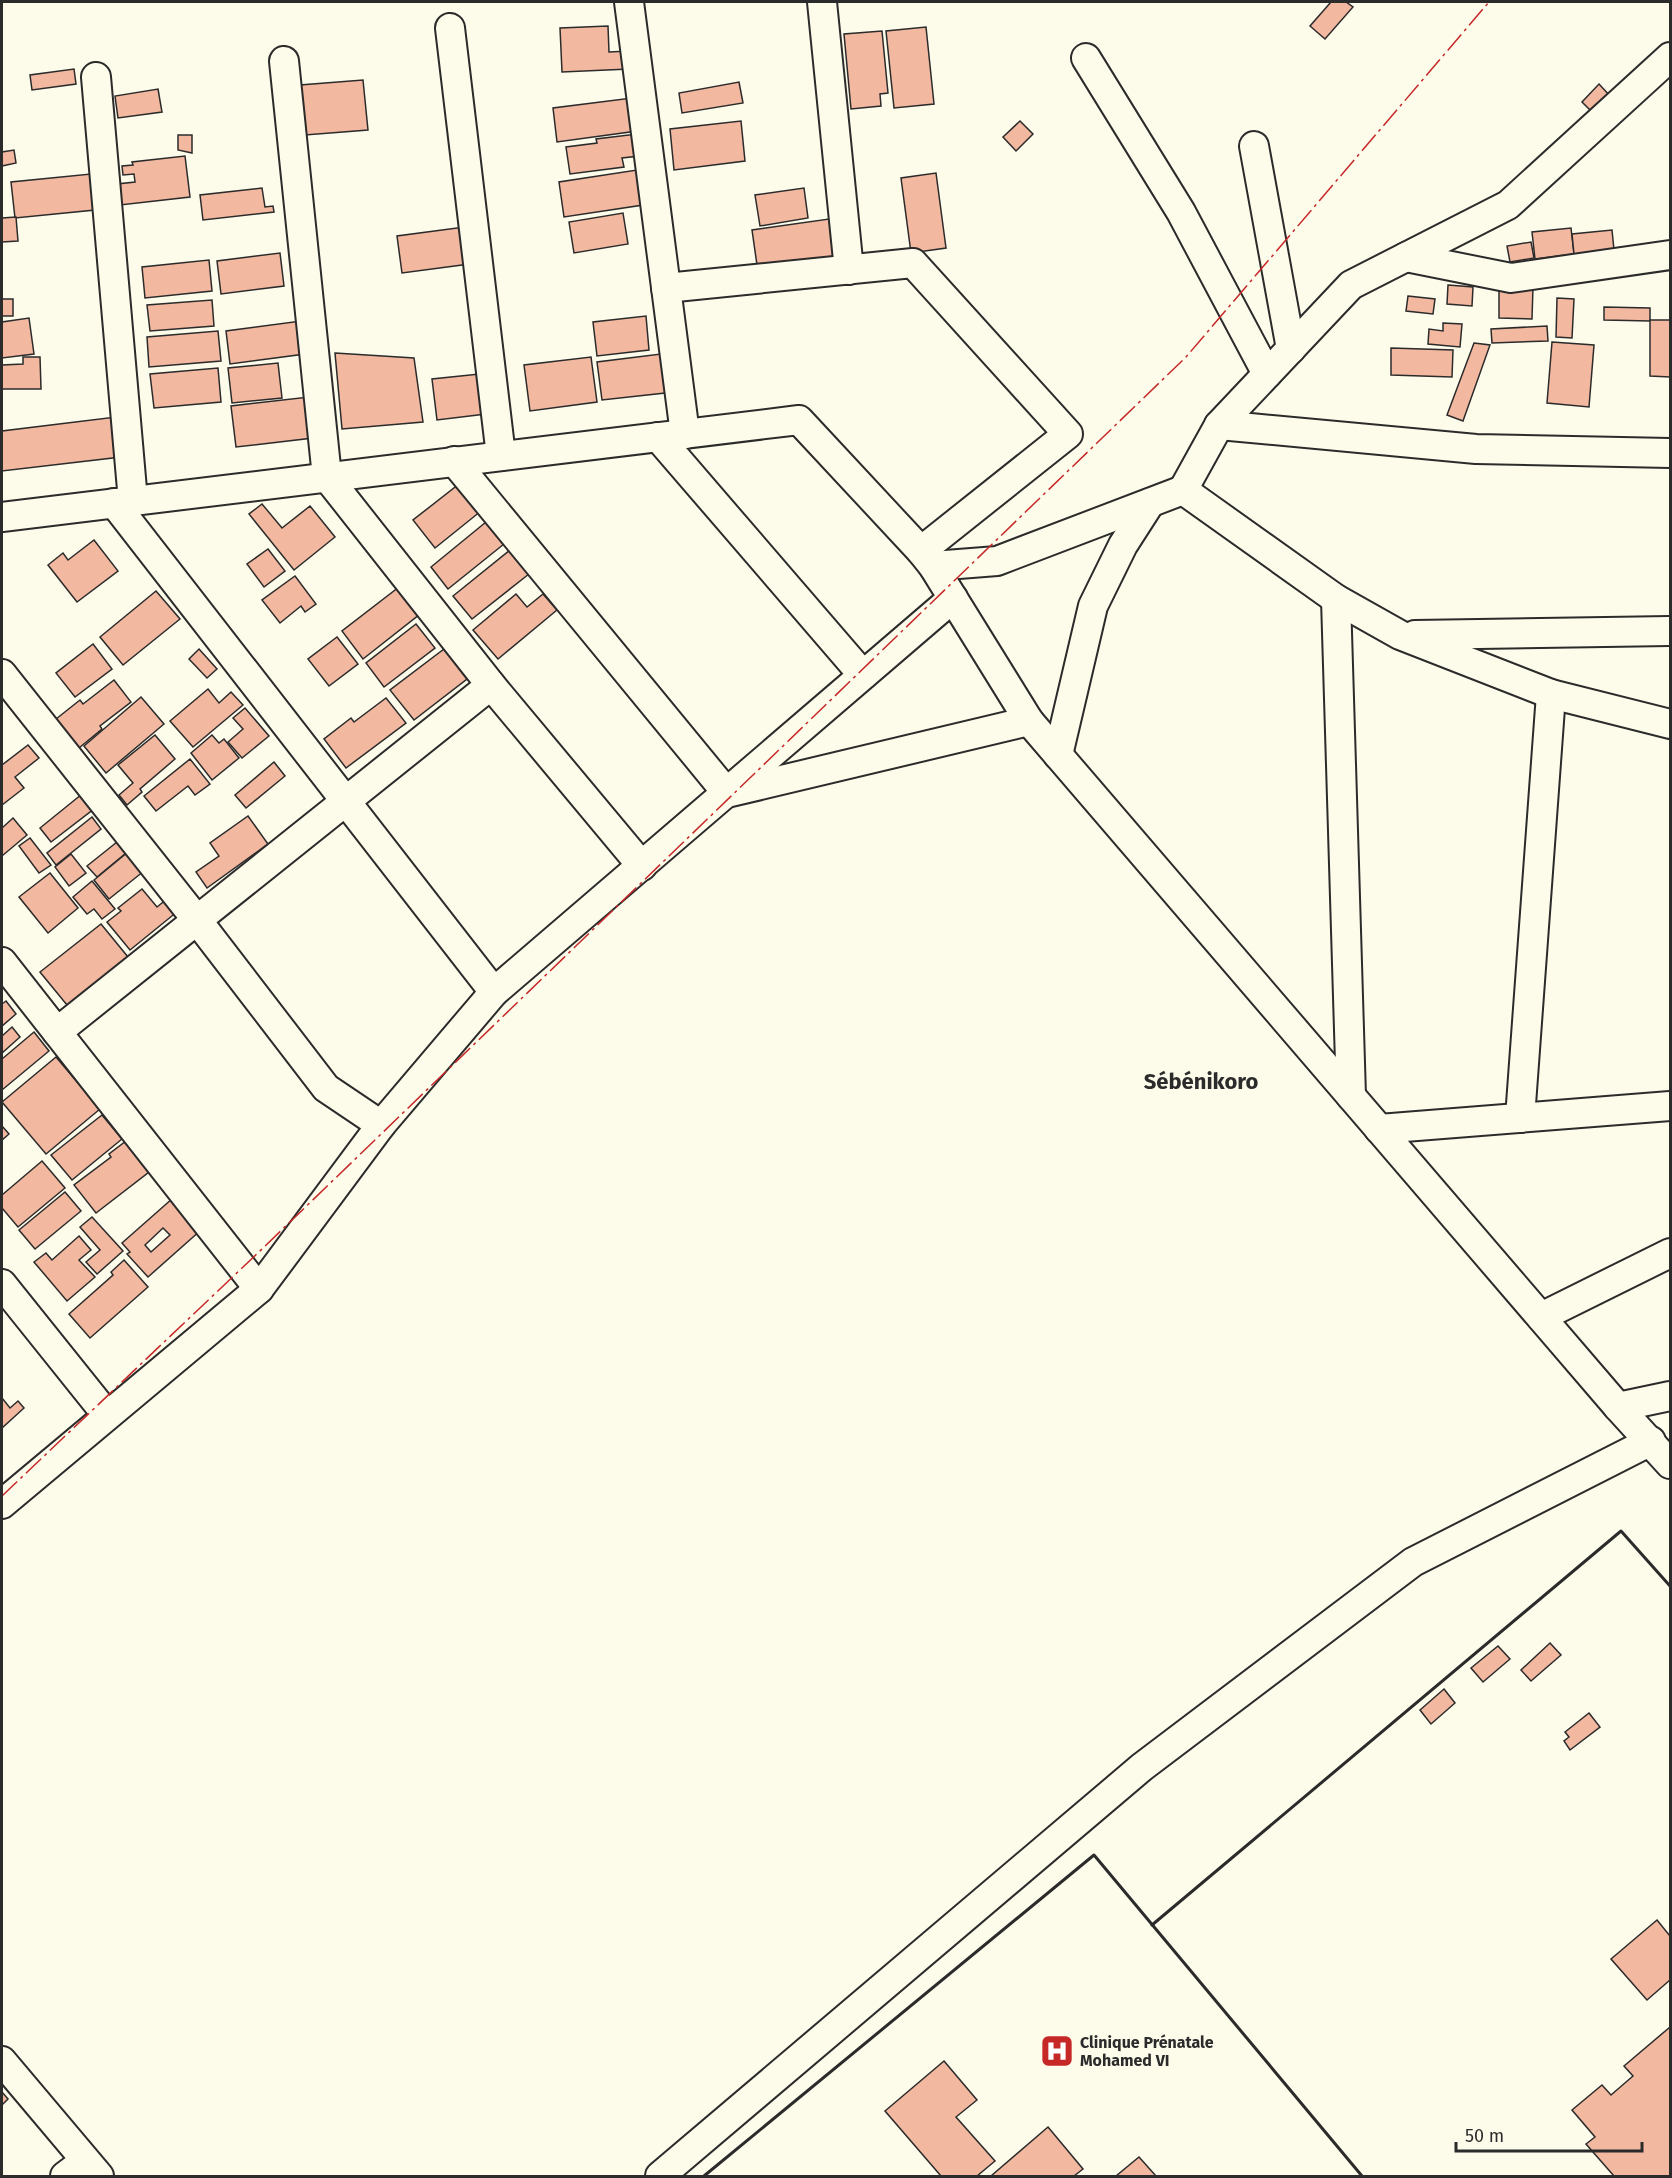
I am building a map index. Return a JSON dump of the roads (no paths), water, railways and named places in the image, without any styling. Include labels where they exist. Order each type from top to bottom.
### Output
[{"type":"street","points":[[628,2],[666,288],[671,435],[863,675]]},
{"type":"street","points":[[822,2],[849,270]]},
{"type":"street","points":[[450,28],[501,456]]},
{"type":"street","points":[[927,558],[997,561],[1183,490],[1218,425],[1351,285],[1508,205],[1671,57]]},
{"type":"street","points":[[1086,58],[1181,212],[1267,374]]},
{"type":"street","points":[[284,61],[327,477],[491,686],[642,866]]},
{"type":"street","points":[[96,77],[124,502],[345,802],[494,992]]},
{"type":"street","points":[[1254,146],[1291,349]]},
{"type":"street","points":[[1406,257],[1510,278],[1671,255]]},
{"type":"street","points":[[666,288],[913,263],[1068,434],[927,558]]},
{"type":"street","points":[[2,517],[799,420],[927,558],[1029,721],[1618,1407],[1671,1464]]},
{"type":"street","points":[[1218,425],[1476,449],[1671,453]]},
{"type":"street","points":[[454,461],[727,794]]},
{"type":"street","points":[[1183,490],[1336,599],[1400,636],[1551,694],[1671,724]]},
{"type":"street","points":[[1058,755],[1093,606],[1123,545],[1149,503]]},
{"type":"street","points":[[2,1504],[259,1289],[381,1125],[494,992],[953,598]]},
{"type":"street","points":[[1336,599],[1351,1096]]},
{"type":"street","points":[[1400,636],[1671,631]]},
{"type":"street","points":[[2,674],[326,1088],[381,1125]]},
{"type":"street","points":[[57,1032],[491,686]]},
{"type":"street","points":[[1520,1118],[1551,694]]},
{"type":"street","points":[[727,794],[1029,721]]},
{"type":"street","points":[[2,962],[259,1289]]},
{"type":"street","points":[[1379,1129],[1671,1106]]},
{"type":"street","points":[[1541,1317],[1671,1252]]},
{"type":"street","points":[[2,1284],[107,1415]]},
{"type":"street","points":[[1618,1407],[1671,1396]]},
{"type":"street","points":[[660,2176],[1142,1767],[1413,1562],[1651,1441]]},
{"type":"street","points":[[2,2061],[83,2171]]},
{"type":"place","name":"Clinique Prénatale Mohamed VI","points":[[1057,2051]]},
{"type":"district","name":"Sébénikoro","points":[[1201,1081]]}]
